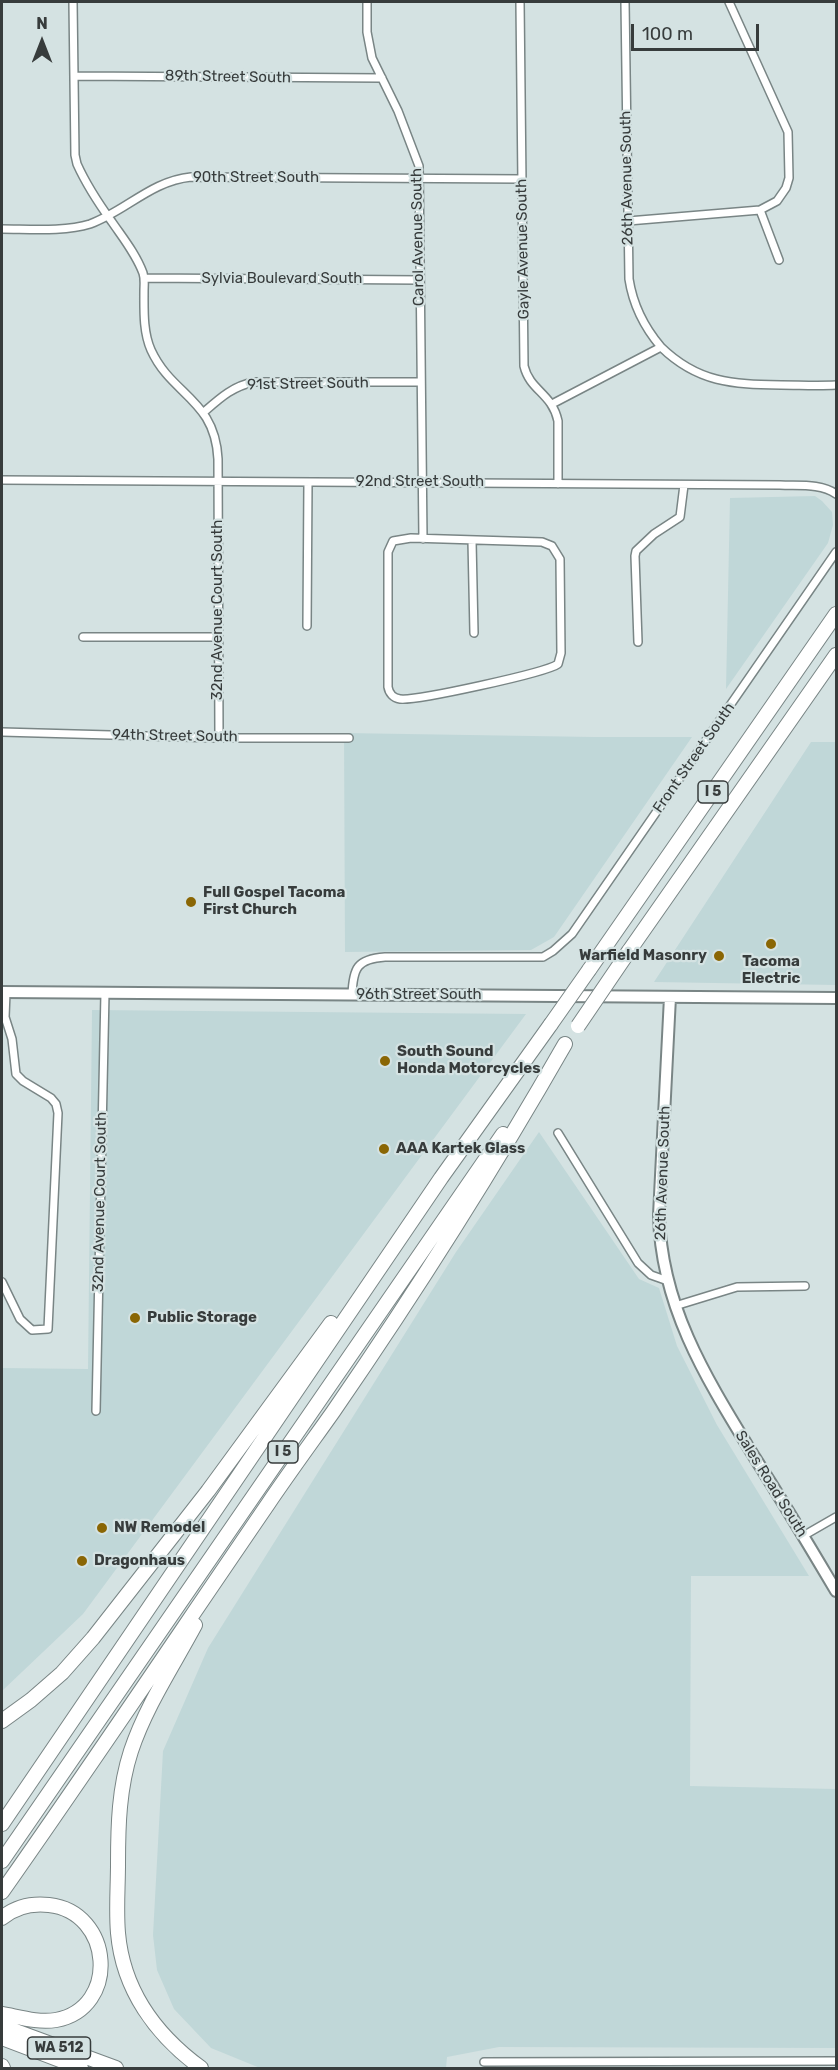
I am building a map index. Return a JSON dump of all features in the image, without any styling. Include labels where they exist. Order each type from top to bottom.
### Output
[{"type":"highway","name":"I 5","points":[[2,1824],[441,1178],[837,614]]},
{"type":"highway","name":"I 5","points":[[2,1861],[629,951],[837,655]]},
{"type":"highway","points":[[2,1893],[333,1411],[472,1200],[565,1044]]},
{"type":"highway","points":[[2,1721],[62,1673],[93,1638],[208,1491],[441,1178]]},
{"type":"highway","points":[[201,2068],[176,2048],[149,2018],[136,1997],[127,1974],[117,1929],[119,1811],[125,1771],[137,1736],[167,1675],[236,1550]]},
{"type":"highway","points":[[2,1918],[19,1908],[35,1904],[55,1905],[66,1909],[81,1918],[90,1928],[98,1944],[101,1963],[99,1977],[92,1995],[83,2006],[68,2016],[44,2021],[2,2014]]},
{"type":"highway","name":"WA 512","points":[[2,2026],[116,2068]]},
{"type":"highway","name":"WA 512","points":[[2,2038],[81,2068]]},
{"type":"main road","name":"96th Street South","points":[[4,992],[837,998]]},
{"type":"main road","name":"26th Avenue South","points":[[670,997],[658,1215],[660,1246],[675,1306],[705,1377]]},
{"type":"main road","name":"Sales Road South","points":[[705,1377],[837,1591]]},
{"type":"street","points":[[73,2],[77,164],[134,255],[144,278],[145,317],[151,349],[161,369],[204,412]]},
{"type":"street","name":"Carol Avenue South","points":[[367,2],[368,41],[372,58],[398,111],[419,166],[423,539]]},
{"type":"street","name":"Gayle Avenue South","points":[[520,2],[524,366],[529,381],[552,404]]},
{"type":"street","name":"26th Avenue South","points":[[625,2],[628,270],[633,298],[644,324],[661,347]]},
{"type":"street","points":[[628,221],[760,210],[777,201],[786,188],[789,178],[788,132],[729,2]]},
{"type":"street","name":"89th Street South","points":[[74,76],[382,78]]},
{"type":"street","name":"90th Street South","points":[[2,229],[38,229],[91,223],[158,186],[179,178],[522,179]]},
{"type":"street","points":[[760,210],[779,260]]},
{"type":"street","name":"Sylvia Boulevard South","points":[[144,278],[420,280]]},
{"type":"street","points":[[558,483],[558,421],[552,404],[661,347],[676,361],[693,371],[722,382],[742,385],[837,385]]},
{"type":"street","name":"91st Street South","points":[[204,412],[227,392],[254,382],[421,382]]},
{"type":"street","name":"32nd Avenue Court South","points":[[204,412],[218,452],[219,738]]},
{"type":"street","name":"92nd Street South","points":[[2,480],[806,486],[827,489],[837,494]]},
{"type":"street","points":[[307,626],[308,482]]},
{"type":"street","points":[[638,642],[635,556],[643,543],[680,517],[684,485]]},
{"type":"street","points":[[411,538],[472,541],[542,542],[552,546],[560,559],[560,660],[555,666],[525,675],[423,697],[399,699],[388,691],[387,552],[393,541],[411,538]]},
{"type":"street","points":[[472,541],[474,633]]},
{"type":"street","name":"Front Street South","points":[[352,995],[357,967],[373,958],[543,957],[572,934],[837,552]]},
{"type":"street","points":[[83,637],[218,637]]},
{"type":"street","name":"94th Street South","points":[[2,732],[219,738],[349,738]]},
{"type":"street","points":[[2,1282],[20,1319],[32,1330],[48,1329],[58,1113],[53,1099],[20,1079],[16,1074],[4,992]]},
{"type":"street","name":"32nd Avenue Court South","points":[[96,1411],[105,993]]},
{"type":"street","points":[[558,1133],[638,1263],[651,1275],[668,1281]]},
{"type":"street","points":[[675,1306],[737,1287],[805,1286]]},
{"type":"street","points":[[803,1536],[837,1518]]},
{"type":"street","points":[[484,2062],[837,2061]]},
{"type":"shaded area","points":[[815,496],[832,512],[833,525],[828,543],[726,689],[730,498]]},
{"type":"shaded area","points":[[344,733],[692,737],[554,937],[531,950],[345,952]]},
{"type":"shaded area","points":[[811,742],[836,742],[836,985],[654,982]]},
{"type":"shaded area","points":[[92,1010],[526,1014],[83,1614],[2,1691],[2,1368],[88,1369]]},
{"type":"shaded area","points":[[539,1132],[639,1279],[659,1288],[677,1346],[717,1425],[809,1576],[691,1576],[690,1786],[836,1789],[836,2048],[499,2047],[447,2057],[446,2068],[260,2068],[211,2048],[174,2009],[157,1970],[153,1935],[163,1751],[208,1648],[456,1252]]},
{"type":"place","name":"Full Gospel Tacoma First Church","points":[[191,902]]},
{"type":"place","name":"Tacoma Electric","points":[[771,944]]},
{"type":"place","name":"Warfield Masonry","points":[[719,956]]},
{"type":"place","name":"South Sound Honda Motorcycles","points":[[385,1061]]},
{"type":"place","name":"AAA Kartek Glass","points":[[384,1149]]},
{"type":"place","name":"Public Storage","points":[[135,1318]]},
{"type":"place","name":"NW Remodel","points":[[102,1528]]},
{"type":"place","name":"Dragonhaus","points":[[82,1561]]}]
